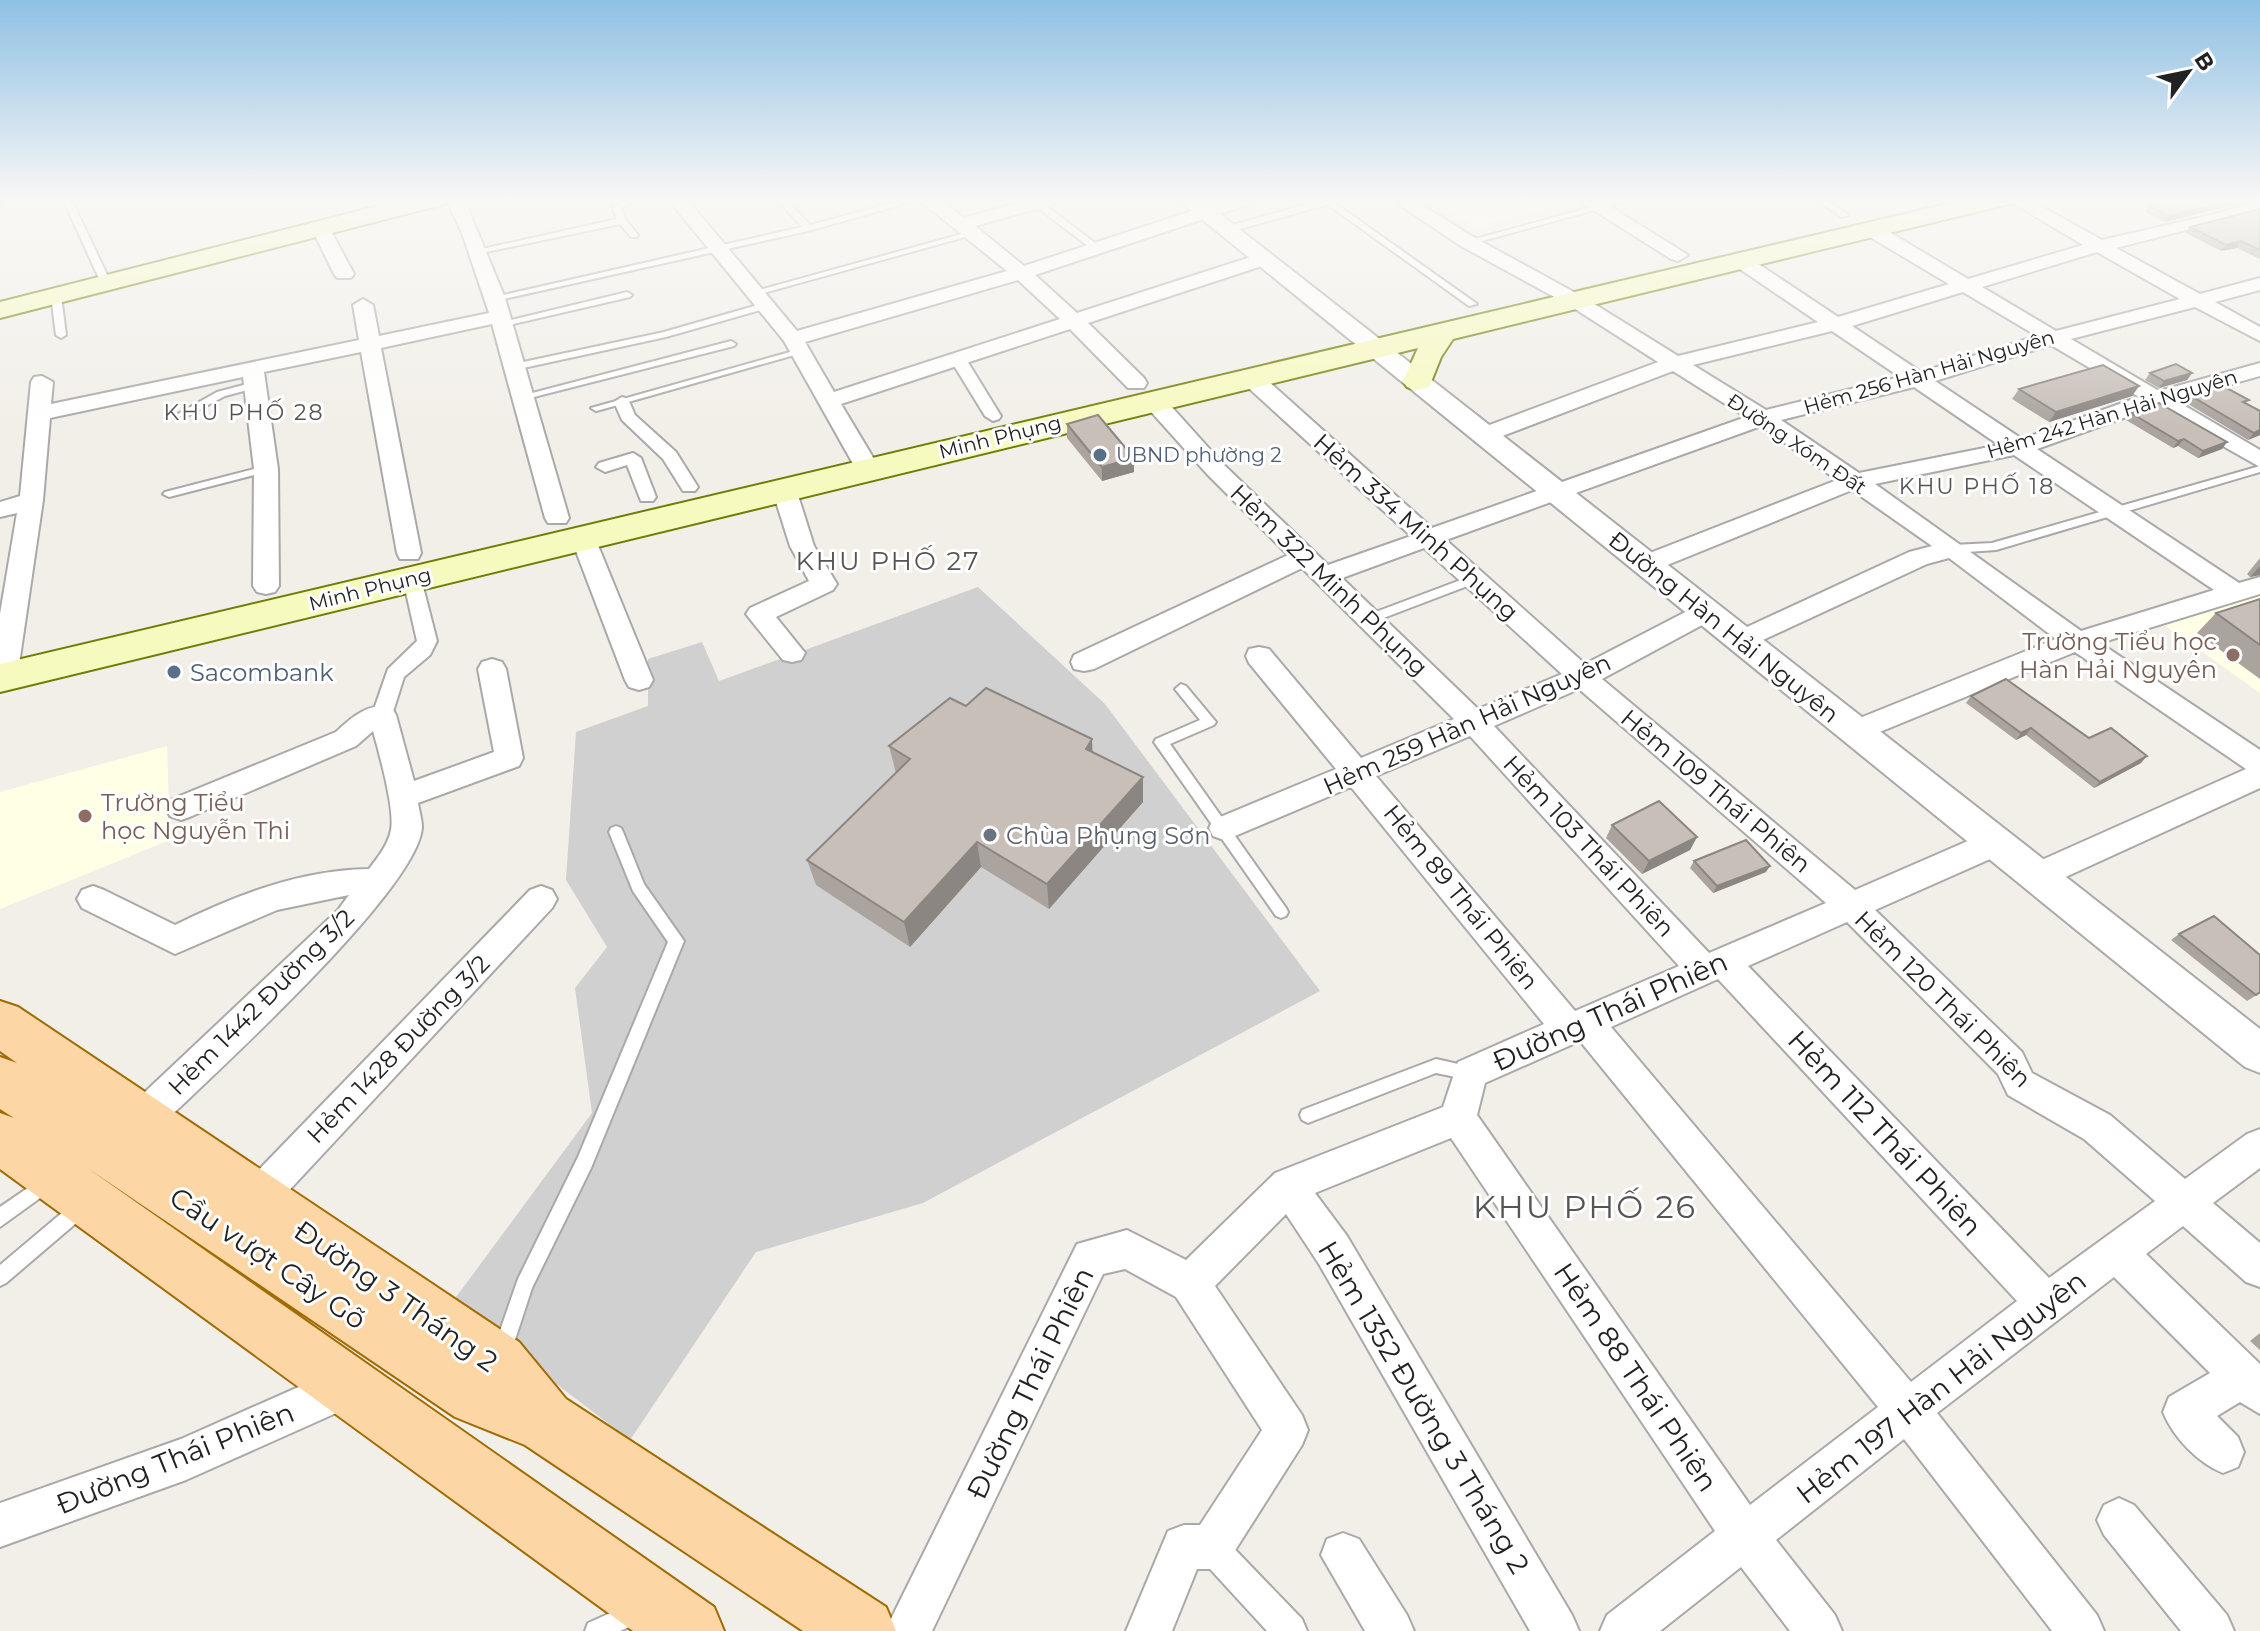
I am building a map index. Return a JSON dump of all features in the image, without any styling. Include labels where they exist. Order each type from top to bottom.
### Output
[{"type":"main road","points":[[0,310],[137,275]]},
{"type":"main road","name":"Minh Phụng","points":[[570,528],[647,497],[689,487],[862,458],[1363,340],[1445,330],[1619,275]]},
{"type":"main road","name":"Minh Phụng","points":[[2,663],[570,528],[784,489],[862,458],[993,416],[1250,377],[1472,304],[1563,294],[1665,275]]},
{"type":"main road","points":[[1418,381],[1426,357],[1445,330]]},
{"type":"main road","name":"Minh Phụng","points":[[2,663],[266,586],[410,566]]},
{"type":"main road","name":"Đường 3 Tháng 2","points":[[0,1023],[256,1199],[487,1380]]},
{"type":"main road","name":"Cầu vượt Cây Gõ","points":[[0,1080],[487,1380],[862,1631]]},
{"type":"main road","points":[[0,1138],[672,1618]]},
{"type":"street","points":[[485,275],[522,397],[570,528],[639,680]]},
{"type":"street","points":[[742,275],[797,346],[862,458]]},
{"type":"street","points":[[797,346],[1016,275]]},
{"type":"street","name":"Hẻm 322 Minh Phụng","points":[[1020,275],[1077,321],[1215,469],[1474,722]]},
{"type":"street","points":[[830,400],[1215,275]]},
{"type":"street","name":"Đường Hàn Hải Nguyên","points":[[1284,275],[1995,843],[2253,1040]]},
{"type":"street","name":"Đường Xóm Đất","points":[[1528,275],[1763,418],[1953,549],[2077,641],[2260,764]]},
{"type":"street","points":[[1762,275],[2112,510],[2248,589]]},
{"type":"street","points":[[1950,275],[2260,460]]},
{"type":"street","points":[[1484,435],[1674,363],[1836,324],[1996,275]]},
{"type":"street","points":[[2150,275],[2260,335]]},
{"type":"street","name":"Hẻm 256 Hàn Hải Nguyên","points":[[1325,575],[1763,418],[1919,379],[2056,337],[2260,284]]},
{"type":"street","points":[[181,808],[346,739],[362,724],[382,715],[395,674],[423,650],[427,641],[410,566],[363,305]]},
{"type":"street","points":[[40,413],[254,376],[372,343],[498,313]]},
{"type":"street","points":[[958,359],[993,416]]},
{"type":"street","name":"Hẻm 242 Hàn Hải Nguyên","points":[[1646,564],[1852,482],[2020,447],[2158,398],[2260,369]]},
{"type":"street","points":[[254,376],[266,469],[266,586]]},
{"type":"street","name":"Hẻm 334 Minh Phụng","points":[[1250,377],[1582,677]]},
{"type":"street","points":[[2,663],[31,500],[42,382]]},
{"type":"street","points":[[622,402],[628,417],[670,456],[689,487]]},
{"type":"street","points":[[605,467],[633,458],[647,497]]},
{"type":"street","points":[[784,489],[802,546],[824,584],[759,614],[792,653]]},
{"type":"street","points":[[0,510],[31,500]]},
{"type":"street","points":[[1741,640],[1918,558],[1953,549]]},
{"type":"street","points":[[1084,662],[1305,557]]},
{"type":"street","points":[[1855,731],[2077,641],[2248,589]]},
{"type":"street","name":"Hẻm 259 Hàn Hải Nguyên","points":[[1224,828],[1582,677],[1706,612]]},
{"type":"street","name":"Hẻm 89 Thái Phiên","points":[[1259,656],[1908,1410],[2081,1631]]},
{"type":"street","points":[[402,797],[509,758],[492,669]]},
{"type":"street","name":"Hẻm 109 Thái Phiên","points":[[1582,677],[1851,906]]},
{"type":"street","name":"Hẻm 1442 Đường 3/2","points":[[141,1120],[349,919],[398,853],[407,828],[396,760],[382,715]]},
{"type":"street","name":"Hẻm 103 Thái Phiên","points":[[1474,722],[1713,966]]},
{"type":"street","points":[[2037,876],[2260,775]]},
{"type":"street","name":"Đường Thái Phiên","points":[[1458,1118],[1470,1073],[1995,843]]},
{"type":"street","name":"Hẻm 1442 Đường 3/2","points":[[93,899],[175,940],[239,908],[342,880],[377,881]]},
{"type":"street","name":"Hẻm 1428 Đường 3/2","points":[[256,1199],[541,899]]},
{"type":"street","name":"Hẻm 120 Thái Phiên","points":[[1851,906],[2010,1063],[2020,1084],[2097,1127],[2182,1204],[2260,1268]]},
{"type":"street","name":"Hẻm 112 Thái Phiên","points":[[1713,966],[2047,1304]]},
{"type":"street","points":[[1211,1547],[1287,1430],[1190,1283],[1288,1186],[1458,1118]]},
{"type":"street","name":"Hẻm 88 Thái Phiên","points":[[1458,1118],[1746,1538],[1819,1631]]},
{"type":"street","name":"Hẻm 197 Hàn Hải Nguyên","points":[[1623,1631],[2047,1304],[2260,1146]]},
{"type":"street","name":"Hẻm 1352 Đường 3 Tháng 2","points":[[1288,1186],[1333,1250],[1556,1631]]},
{"type":"street","name":"Đường Thái Phiên","points":[[908,1631],[1091,1258],[1127,1249],[1190,1283]]},
{"type":"street","points":[[2117,1253],[2252,1384],[2184,1412],[2223,1452]]},
{"type":"street","name":"Đường Thái Phiên","points":[[0,1525],[186,1459],[348,1386]]},
{"type":"street","points":[[2119,1520],[2211,1631]]},
{"type":"street","points":[[1149,1631],[1184,1547],[1211,1547],[1290,1631]]},
{"type":"street","points":[[1343,1555],[1391,1631]]},
{"type":"lane","points":[[102,275],[106,283]]},
{"type":"lane","points":[[498,313],[624,275]]},
{"type":"lane","points":[[514,367],[666,334],[830,275]]},
{"type":"lane","points":[[1431,275],[1472,304]]},
{"type":"lane","points":[[498,313],[627,295]]},
{"type":"lane","points":[[56,296],[61,335]]},
{"type":"lane","points":[[522,397],[731,344]]},
{"type":"lane","points":[[596,408],[797,346]]},
{"type":"lane","points":[[183,414],[254,376]]},
{"type":"lane","points":[[169,494],[266,469]]},
{"type":"lane","points":[[1953,549],[1992,547],[2260,469]]},
{"type":"lane","points":[[1369,619],[1474,579]]},
{"type":"lane","points":[[1181,689],[1209,722],[1161,742],[1281,912]]},
{"type":"lane","points":[[487,1380],[524,1285],[585,1162],[676,941],[638,887],[616,832]]},
{"type":"lane","points":[[1308,1115],[1436,1066],[1470,1073]]},
{"type":"lane","points":[[0,1218],[71,1189]]},
{"type":"lane","points":[[0,1277],[71,1189]]},
{"type":"lane","points":[[596,1631],[672,1618]]},
{"type":"shaded area","name":"Trường Tiểu học Hàn Hải Nguyên","points":[[2260,578],[2260,693],[2153,617]]},
{"type":"shaded area","name":"Chùa Phụng Sơn","points":[[978,587],[1105,704],[1320,991],[923,1203],[756,1252],[630,1440],[451,1304],[592,1113],[575,988],[607,947],[566,880],[576,732],[648,706],[648,659],[702,642],[719,681]]},
{"type":"shaded area","name":"Trường Tiểu học Nguyễn Thi","points":[[167,746],[170,840],[0,909],[0,792]]},
{"type":"building","points":[[2176,364],[2192,373],[2164,381],[2150,373]]},
{"type":"building","points":[[2103,365],[2139,386],[2056,412],[2019,389]]},
{"type":"building","points":[[2221,385],[2249,400],[2243,402],[2260,411],[2260,430],[2254,433],[2188,394]]},
{"type":"building","points":[[2159,403],[2227,442],[2203,451],[2184,439],[2178,441],[2131,413]]},
{"type":"building","points":[[1098,415],[1134,458],[1102,467],[1067,424]]},
{"type":"building","points":[[2260,599],[2260,645],[2216,613]]},
{"type":"building","points":[[2006,679],[2089,738],[2111,728],[2147,756],[2100,782],[2031,728],[2021,733],[1971,696]]},
{"type":"building","name":"Chùa Phụng Sơn","points":[[986,688],[1092,739],[1086,749],[1143,777],[1047,884],[977,842],[904,922],[807,860],[910,759],[889,746],[950,698],[966,706]]},
{"type":"building","points":[[1659,801],[1697,837],[1649,861],[1612,825]]},
{"type":"building","points":[[1746,840],[1770,866],[1717,886],[1694,861]]},
{"type":"building","points":[[2214,916],[2260,955],[2260,992],[2256,995],[2179,934]]},
{"type":"place","name":"UBND phường 2","points":[[1100,455]]},
{"type":"place","name":"Trường Tiểu học Hàn Hải Nguyên","points":[[2233,655]]},
{"type":"place","name":"Sacombank","points":[[174,672]]},
{"type":"place","name":"Trường Tiểu học Nguyễn Thi","points":[[85,816]]},
{"type":"place","name":"Chùa Phụng Sơn","points":[[990,835]]},
{"type":"district","name":"KHU PHỐ 28","points":[[244,412]]},
{"type":"district","name":"KHU PHỐ 18","points":[[1977,486]]},
{"type":"district","name":"KHU PHỐ 27","points":[[888,561]]},
{"type":"district","name":"KHU PHỐ 26","points":[[1585,1206]]}]
